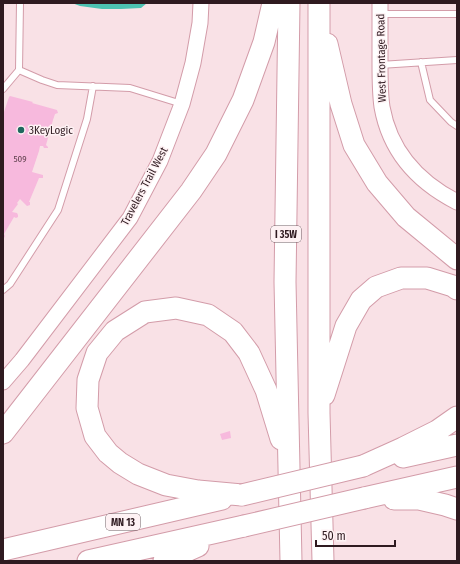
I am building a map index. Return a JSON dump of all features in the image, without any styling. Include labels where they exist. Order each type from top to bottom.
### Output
[{"type":"highway","points":[[3,433],[191,191],[216,154],[243,100],[264,42],[273,3]]},
{"type":"highway","name":"I 35W","points":[[289,3],[285,282],[291,561]]},
{"type":"highway","points":[[319,5],[341,104],[354,145],[377,184],[406,217],[457,258]]},
{"type":"highway","points":[[319,5],[319,413],[323,561]]},
{"type":"highway","points":[[319,413],[346,326],[361,300],[376,287],[401,278],[427,278],[453,286],[457,289]]},
{"type":"highway","points":[[242,495],[198,491],[166,485],[138,474],[120,463],[108,453],[95,436],[87,408],[88,380],[97,353],[115,330],[145,312],[176,308],[208,315],[233,332],[249,353],[266,390],[289,466]]},
{"type":"highway","points":[[364,466],[437,431],[457,417]]},
{"type":"highway","name":"MN 13","points":[[3,550],[457,445]]},
{"type":"highway","points":[[88,561],[457,477]]},
{"type":"highway","points":[[364,498],[419,499],[457,509]]},
{"type":"highway","points":[[322,525],[332,561]]},
{"type":"highway","points":[[164,561],[244,526]]},
{"type":"street","name":"Travelers Trail West","points":[[3,382],[22,360],[130,218],[160,161],[182,104],[193,63],[200,23],[201,3]]},
{"type":"street","name":"West Frontage Road","points":[[380,8],[382,106],[386,125],[394,143],[405,161],[430,186],[457,202]]},
{"type":"lane","points":[[3,89],[19,70],[20,3]]},
{"type":"lane","points":[[380,8],[457,14]]},
{"type":"lane","points":[[380,65],[457,60]]},
{"type":"lane","points":[[421,62],[430,100],[451,122],[457,126]]},
{"type":"lane","points":[[19,70],[57,85],[130,88],[182,104]]},
{"type":"lane","points":[[3,290],[10,284],[58,210],[87,119],[93,86]]},
{"type":"shaded area","points":[[72,3],[147,3],[141,8],[102,9],[80,6]]},
{"type":"building","points":[[10,96],[57,110],[58,113],[55,114],[53,120],[46,145],[48,148],[40,146],[32,172],[43,175],[43,178],[39,178],[29,202],[30,205],[27,206],[20,199],[17,203],[18,204],[12,212],[17,213],[18,217],[14,217],[4,234],[4,238],[3,115]]},
{"type":"building","points":[[230,431],[231,438],[222,440],[220,434]]},
{"type":"place","name":"3KeyLogic","points":[[21,130]]}]
